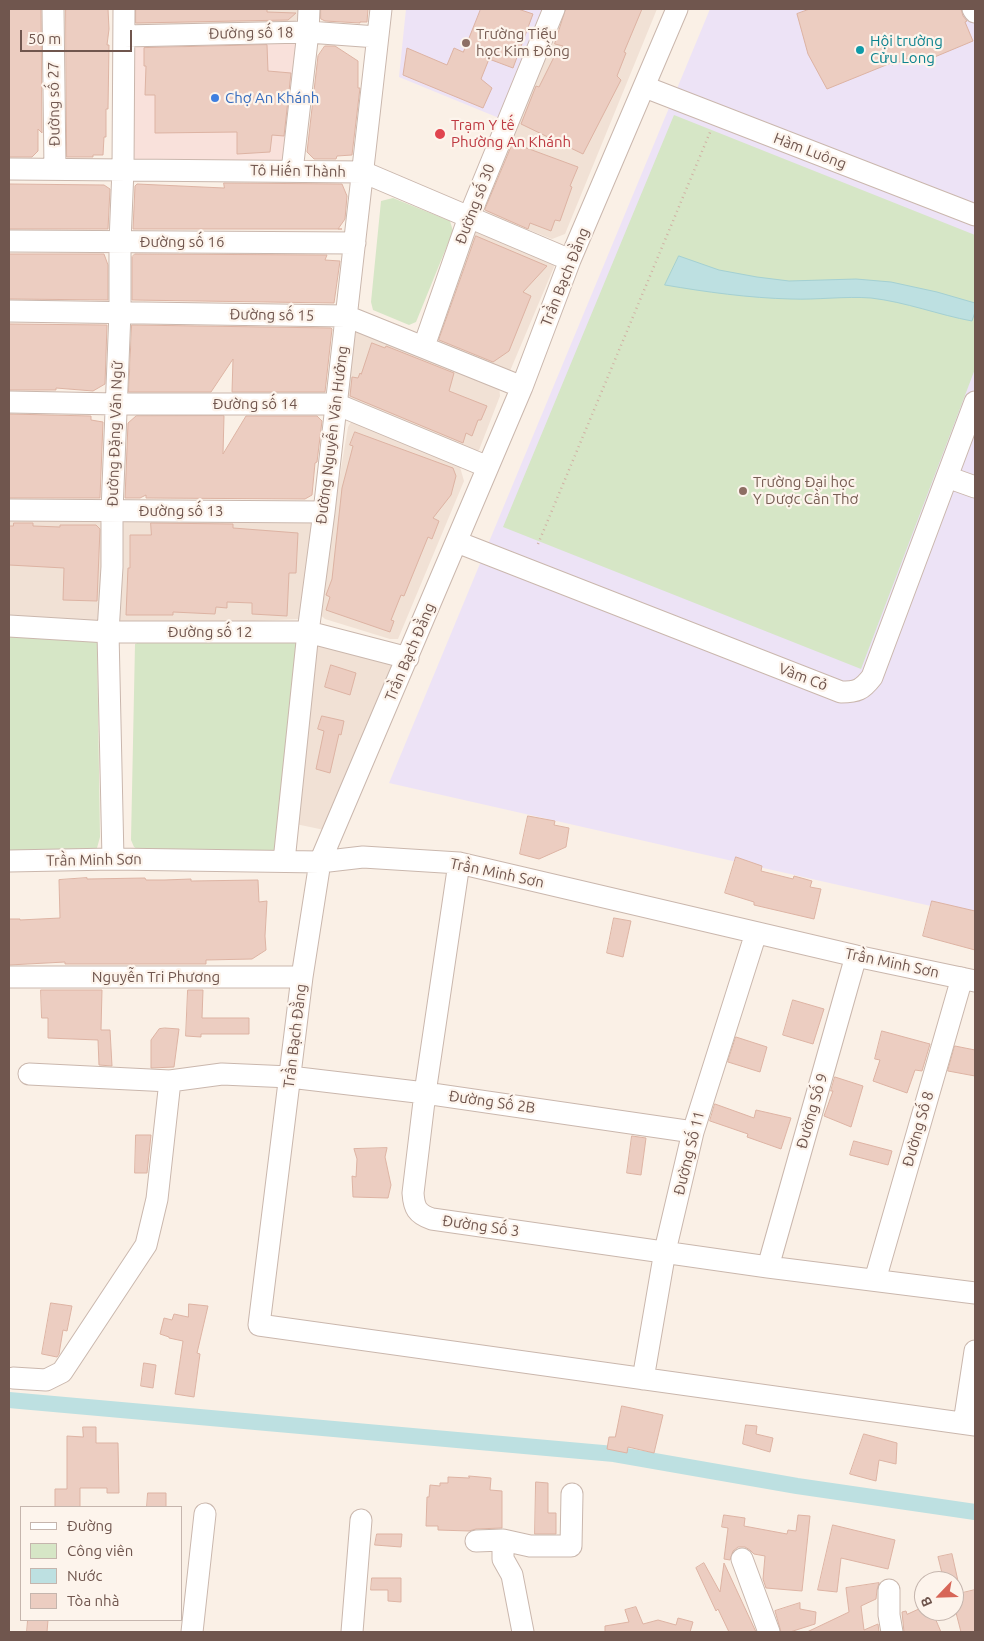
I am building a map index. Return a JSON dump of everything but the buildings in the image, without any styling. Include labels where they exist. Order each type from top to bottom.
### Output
[{"type":"street","name":"Đường số 27","points":[[52,9],[55,169]]},
{"type":"street","name":"Đường Đặng Văn Ngữ","points":[[113,858],[108,632],[112,567],[112,511],[120,312],[124,9]]},
{"type":"street","points":[[292,171],[309,9]]},
{"type":"street","name":"Đường Nguyễn Văn Hưởng","points":[[284,861],[308,632],[324,512],[381,9]]},
{"type":"street","name":"Đường số 30","points":[[424,346],[469,217],[554,9]]},
{"type":"street","name":"Trần Bạch Đằng","points":[[643,1379],[259,1325],[302,977],[320,862],[522,387],[570,260],[677,9]]},
{"type":"street","name":"Đường số 18","points":[[124,36],[308,32],[377,37]]},
{"type":"street","name":"Hàm Luông","points":[[645,87],[975,215]]},
{"type":"street","name":"Tô Hiến Thành","points":[[9,169],[363,172],[570,260]]},
{"type":"street","name":"Đường số 16","points":[[9,241],[355,244]]},
{"type":"street","name":"Đường số 15","points":[[9,311],[346,316],[522,387]]},
{"type":"street","name":"Đường số 14","points":[[9,402],[336,404],[488,467]]},
{"type":"street","name":"Vàm Cỏ","points":[[457,542],[840,692],[852,692],[864,688],[872,677],[975,402]]},
{"type":"street","points":[[947,477],[975,487]]},
{"type":"street","name":"Đường số 13","points":[[9,510],[324,512]]},
{"type":"street","name":"Đường số 12","points":[[9,626],[108,632],[308,632],[408,658]]},
{"type":"street","name":"Trần Minh Sơn","points":[[9,861],[113,858],[320,862],[363,857],[458,862],[756,933],[969,980]]},
{"type":"street","points":[[425,1092],[458,862]]},
{"type":"street","name":"Đường Số 11","points":[[643,1379],[665,1251],[693,1132],[756,933]]},
{"type":"street","name":"Đường Số 9","points":[[768,1267],[856,956]]},
{"type":"street","name":"Nguyễn Tri Phương","points":[[9,977],[302,977]]},
{"type":"street","name":"Đường Số 8","points":[[875,1280],[969,980]]},
{"type":"street","name":"Đường Số 2B","points":[[29,1074],[170,1081],[222,1074],[290,1077],[425,1092],[693,1132]]},
{"type":"street","points":[[13,1378],[46,1380],[62,1372],[146,1245],[157,1199],[170,1081]]},
{"type":"street","name":"Đường Số 3","points":[[425,1092],[413,1193],[417,1210],[423,1216],[432,1219],[665,1251]]},
{"type":"street","points":[[665,1251],[768,1267],[975,1293]]},
{"type":"street","points":[[643,1379],[970,1424],[975,1351]]},
{"type":"street","points":[[476,1541],[503,1540],[530,1546],[571,1546],[572,1494]]},
{"type":"street","points":[[192,1632],[205,1514]]},
{"type":"street","points":[[352,1632],[361,1520]]},
{"type":"street","points":[[503,1540],[503,1559],[512,1575],[523,1632]]},
{"type":"street","points":[[742,1559],[770,1632]]},
{"type":"street","points":[[889,1590],[889,1615],[892,1632]]},
{"type":"path","points":[[538,544],[712,126]]},
{"type":"shaded area","points":[[131,9],[302,9],[302,16],[286,29],[144,29],[132,21]]},
{"type":"shaded area","name":"Trường Tiểu học Kim Đồng","points":[[406,9],[543,9],[499,118],[399,77]]},
{"type":"shaded area","points":[[562,9],[657,9],[565,234],[552,239],[486,213],[483,203]]},
{"type":"shaded area","name":"Trường Đại học Y Dược Cần Thơ","points":[[710,9],[975,9],[975,916],[389,783]]},
{"type":"shaded area","name":"Chợ An Khánh","points":[[292,40],[296,44],[285,157],[277,162],[140,161],[135,159],[133,155],[134,50],[137,45]]},
{"type":"shaded area","points":[[470,228],[553,260],[554,267],[510,371],[430,346]]},
{"type":"shaded area","points":[[361,329],[499,385],[500,396],[479,450],[470,454],[342,400],[353,334]]},
{"type":"shaded area","points":[[351,422],[359,422],[460,467],[464,481],[398,639],[390,639],[325,619],[317,612],[348,427]]},
{"type":"shaded area","points":[[9,514],[102,517],[104,619],[95,622],[9,620]]},
{"type":"shaded area","points":[[123,517],[316,522],[304,612],[299,619],[119,627],[117,524]]},
{"type":"shaded area","points":[[312,637],[400,661],[329,831],[291,823]]},
{"type":"green space","points":[[674,115],[975,235],[975,369],[861,669],[503,527]]},
{"type":"green space","points":[[393,198],[450,221],[453,231],[416,322],[409,325],[373,310],[371,302],[381,201]]},
{"type":"green space","points":[[9,636],[97,642],[100,837],[97,848],[9,852]]},
{"type":"green space","points":[[144,640],[304,642],[275,849],[268,852],[142,852],[134,847],[131,840],[135,644]]},
{"type":"water","points":[[679,256],[719,270],[789,281],[856,279],[891,282],[975,303],[975,312],[972,321],[897,302],[871,298],[775,298],[728,294],[665,285]]},
{"type":"waterway","points":[[9,1400],[614,1454],[797,1486],[975,1512]]},
{"type":"place","name":"Trường Tiểu học Kim Đồng","points":[[466,43]]},
{"type":"place","name":"Hội trường Cửu Long","points":[[860,50]]},
{"type":"place","name":"Chợ An Khánh","points":[[215,98]]},
{"type":"place","name":"Trạm Y tế Phường An Khánh","points":[[440,134]]},
{"type":"place","name":"Trường Đại học Y Dược Cần Thơ","points":[[743,491]]}]
